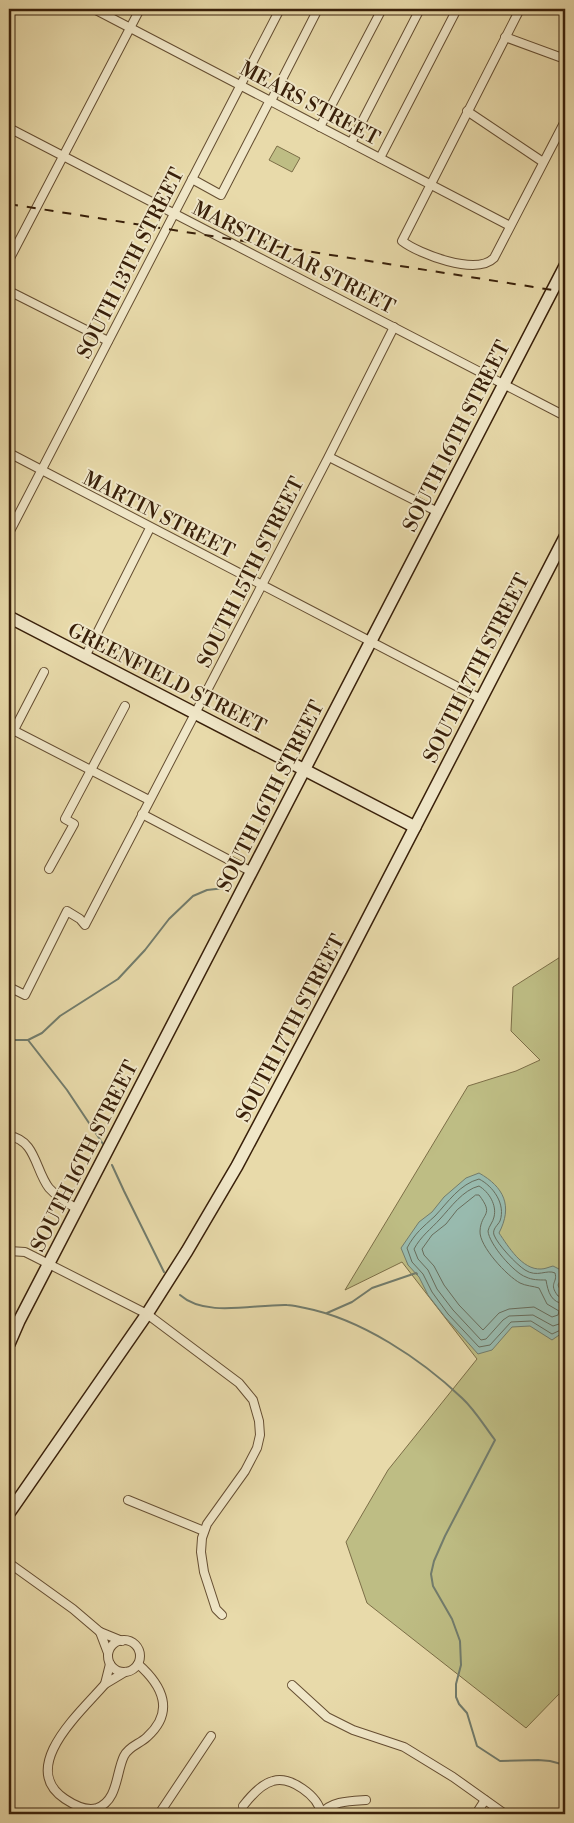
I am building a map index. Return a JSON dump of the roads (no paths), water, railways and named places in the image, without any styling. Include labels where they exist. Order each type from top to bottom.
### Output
[{"type":"main road","name":"SOUTH 16TH STREET","points":[[9,1344],[565,266]]},
{"type":"main road","name":"SOUTH 17TH STREET","points":[[9,1513],[147,1314],[258,1130],[565,537]]},
{"type":"main road","name":"GREENFIELD STREET","points":[[9,617],[415,827]]},
{"type":"street","name":"MEARS STREET","points":[[94,9],[510,226]]},
{"type":"street","points":[[9,260],[140,9]]},
{"type":"street","name":"SOUTH 13TH STREET","points":[[9,533],[280,9]]},
{"type":"street","points":[[192,179],[221,195],[318,9]]},
{"type":"street","points":[[320,127],[382,9]]},
{"type":"street","points":[[351,143],[420,9]]},
{"type":"street","points":[[380,158],[457,9]]},
{"type":"street","points":[[520,9],[429,184],[402,241],[440,259],[455,263],[486,264],[494,258],[565,121]]},
{"type":"street","points":[[505,37],[565,60]]},
{"type":"street","points":[[467,111],[543,162]]},
{"type":"street","name":"MARSTELLAR STREET","points":[[9,128],[565,416]]},
{"type":"street","points":[[9,292],[108,342]]},
{"type":"street","name":"SOUTH 15TH STREET","points":[[9,987],[25,995],[67,911],[85,924],[196,714],[394,327]]},
{"type":"street","name":"MARTIN STREET","points":[[9,454],[482,699]]},
{"type":"street","points":[[328,457],[438,512]]},
{"type":"street","points":[[85,657],[150,528]]},
{"type":"street","points":[[44,672],[11,729],[149,800]]},
{"type":"street","points":[[49,869],[74,824],[66,819],[125,706]]},
{"type":"street","points":[[142,814],[252,872]]},
{"type":"street","points":[[9,1136],[18,1138],[28,1146],[49,1188],[60,1198],[78,1209]]},
{"type":"street","points":[[9,1251],[25,1252],[147,1314],[239,1383],[253,1400],[257,1410],[260,1435],[257,1448],[245,1471],[204,1531],[201,1552],[204,1572],[216,1609],[222,1615]]},
{"type":"street","points":[[128,1500],[204,1531]]},
{"type":"street","points":[[9,1563],[73,1609],[100,1632],[122,1641],[132,1642],[138,1648],[140,1656],[138,1664],[133,1670],[125,1672],[105,1684],[61,1734],[55,1744],[50,1760],[49,1776],[57,1792],[67,1801],[85,1808],[97,1808],[105,1804],[113,1792],[125,1754],[148,1736],[156,1728],[164,1715],[164,1705],[160,1691],[151,1677],[138,1664]]},
{"type":"street","points":[[100,1632],[110,1664],[105,1684]]},
{"type":"street","points":[[108,1653],[112,1646],[122,1641]]},
{"type":"street","points":[[110,1664],[116,1670],[125,1672]]},
{"type":"street","points":[[292,1685],[327,1717],[353,1730],[404,1747],[453,1777],[506,1814]]},
{"type":"street","points":[[159,1814],[210,1736]]},
{"type":"street","points":[[243,1806],[268,1783],[282,1781],[295,1785],[306,1792],[320,1807],[321,1814],[333,1805],[366,1800]]},
{"type":"street","points":[[476,1814],[486,1800]]},
{"type":"water","points":[[479,1173],[495,1184],[504,1198],[505,1214],[499,1233],[516,1256],[528,1266],[534,1268],[542,1269],[553,1266],[561,1270],[561,1279],[558,1285],[561,1292],[565,1293],[565,1331],[552,1340],[530,1326],[512,1327],[492,1350],[478,1354],[445,1317],[428,1295],[419,1277],[408,1265],[401,1248],[419,1222],[432,1212],[444,1197],[466,1178]]},
{"type":"waterway","points":[[9,1040],[28,1040],[42,1033],[60,1016],[118,979],[145,950],[169,919],[193,896],[207,890],[225,888]]},
{"type":"waterway","points":[[28,1040],[67,1090],[103,1144]]},
{"type":"waterway","points":[[112,1165],[164,1272]]},
{"type":"waterway","points":[[327,1313],[352,1302],[372,1288],[417,1274]]},
{"type":"waterway","points":[[180,1295],[191,1302],[203,1306],[231,1308],[289,1305],[326,1313],[347,1321],[389,1342],[409,1355],[446,1383],[471,1408],[495,1440],[445,1536],[434,1561],[431,1574],[433,1586],[452,1619],[460,1641],[461,1665],[456,1684],[456,1697],[467,1713],[477,1746],[500,1761],[538,1760],[565,1765]]},
{"type":"railway","points":[[9,204],[565,292]]}]
